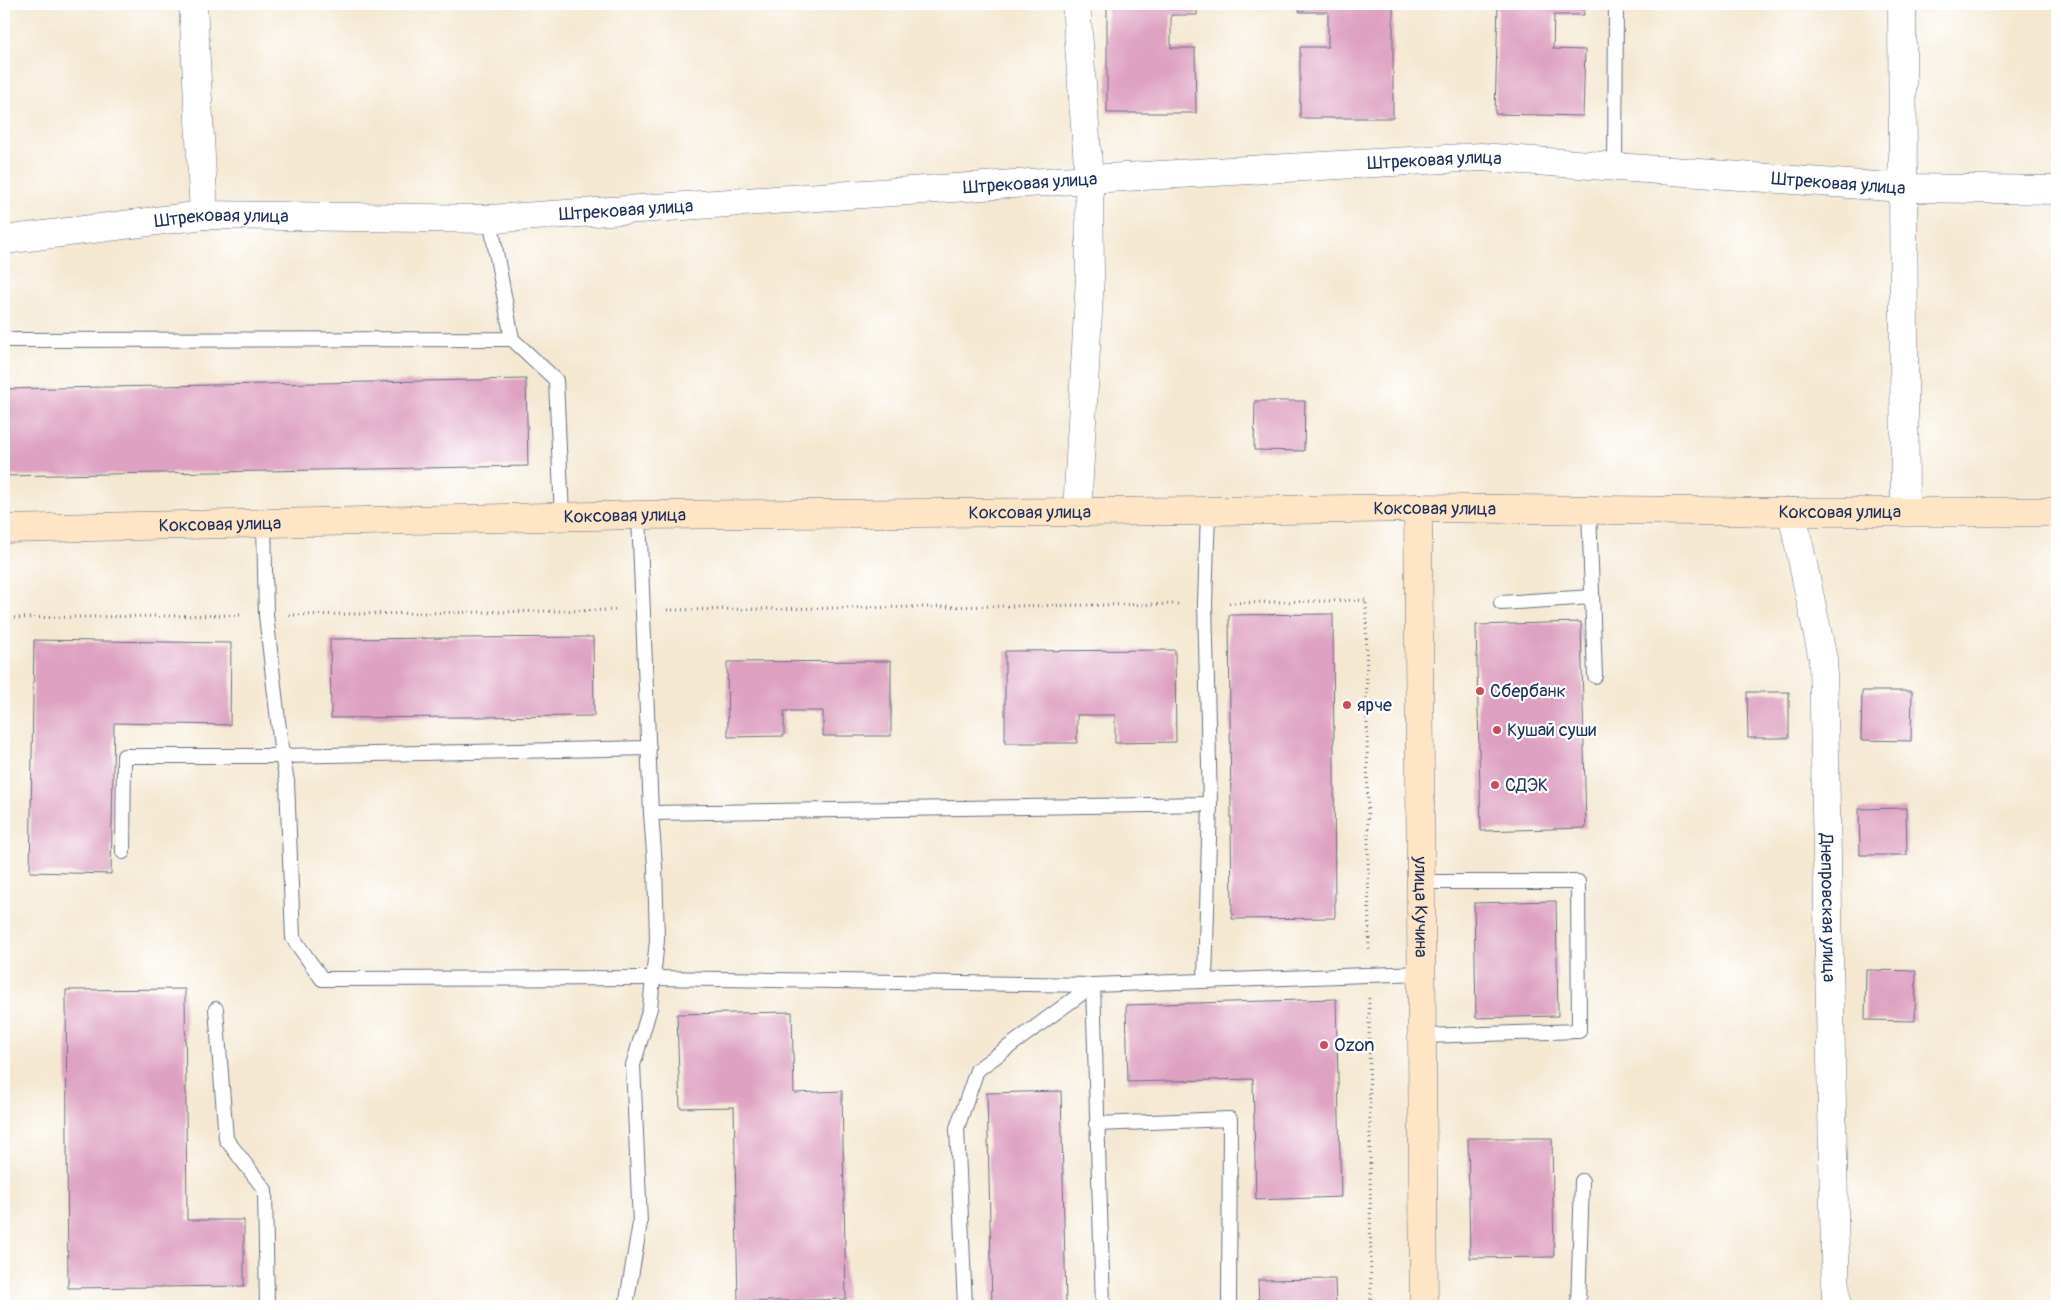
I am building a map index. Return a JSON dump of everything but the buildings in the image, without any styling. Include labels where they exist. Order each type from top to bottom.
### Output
[{"type":"main road","name":"Коксовая улица","points":[[4,529],[562,516],[1418,508],[1792,512],[2057,512]]},
{"type":"main road","name":"улица Кучина","points":[[1418,508],[1424,1306]]},
{"type":"street","points":[[193,4],[204,215]]},
{"type":"street","points":[[1076,4],[1089,179],[1090,276],[1077,512]]},
{"type":"street","points":[[1902,4],[1905,511]]},
{"type":"street","name":"Штрековая улица","points":[[4,240],[204,215],[490,219],[1089,179],[1481,157],[1903,188],[2057,190]]},
{"type":"street","name":"Днепровская улица","points":[[1792,512],[1823,659],[1836,1306]]},
{"type":"lane","points":[[1615,167],[1616,4]]},
{"type":"lane","points":[[490,219],[512,339],[556,380],[562,516]]},
{"type":"lane","points":[[4,340],[512,339]]},
{"type":"lane","points":[[1589,510],[1595,676]]},
{"type":"lane","points":[[1206,980],[1210,804],[1205,603],[1208,511]]},
{"type":"lane","points":[[626,1306],[640,1222],[632,1065],[650,1008],[657,940],[639,515]]},
{"type":"lane","points":[[264,523],[266,615],[282,756],[287,781],[293,938],[322,979],[653,978],[1093,985],[1422,973]]},
{"type":"lane","points":[[1501,603],[1592,597]]},
{"type":"lane","points":[[122,852],[124,756],[282,756],[649,748]]},
{"type":"lane","points":[[651,813],[1210,804]]},
{"type":"lane","points":[[1421,882],[1578,882],[1578,1031],[1422,1036]]},
{"type":"lane","points":[[1093,985],[1103,1306]]},
{"type":"lane","points":[[966,1306],[957,1128],[977,1070],[1093,985]]},
{"type":"lane","points":[[216,1009],[226,1139],[265,1190],[267,1306]]},
{"type":"lane","points":[[1096,1124],[1230,1119],[1229,1306]]},
{"type":"lane","points":[[1578,1306],[1582,1181]]},
{"type":"lane","points":[[1424,1306],[1434,1306]]},
{"type":"path","points":[[4,618],[1366,600]]},
{"type":"place","name":"Сбербанк","points":[[1480,691]]},
{"type":"place","name":"ярче","points":[[1347,705]]},
{"type":"place","name":"Кушай суши","points":[[1497,730]]},
{"type":"place","name":"СДЭК","points":[[1495,785]]},
{"type":"place","name":"Ozon","points":[[1324,1045]]}]
